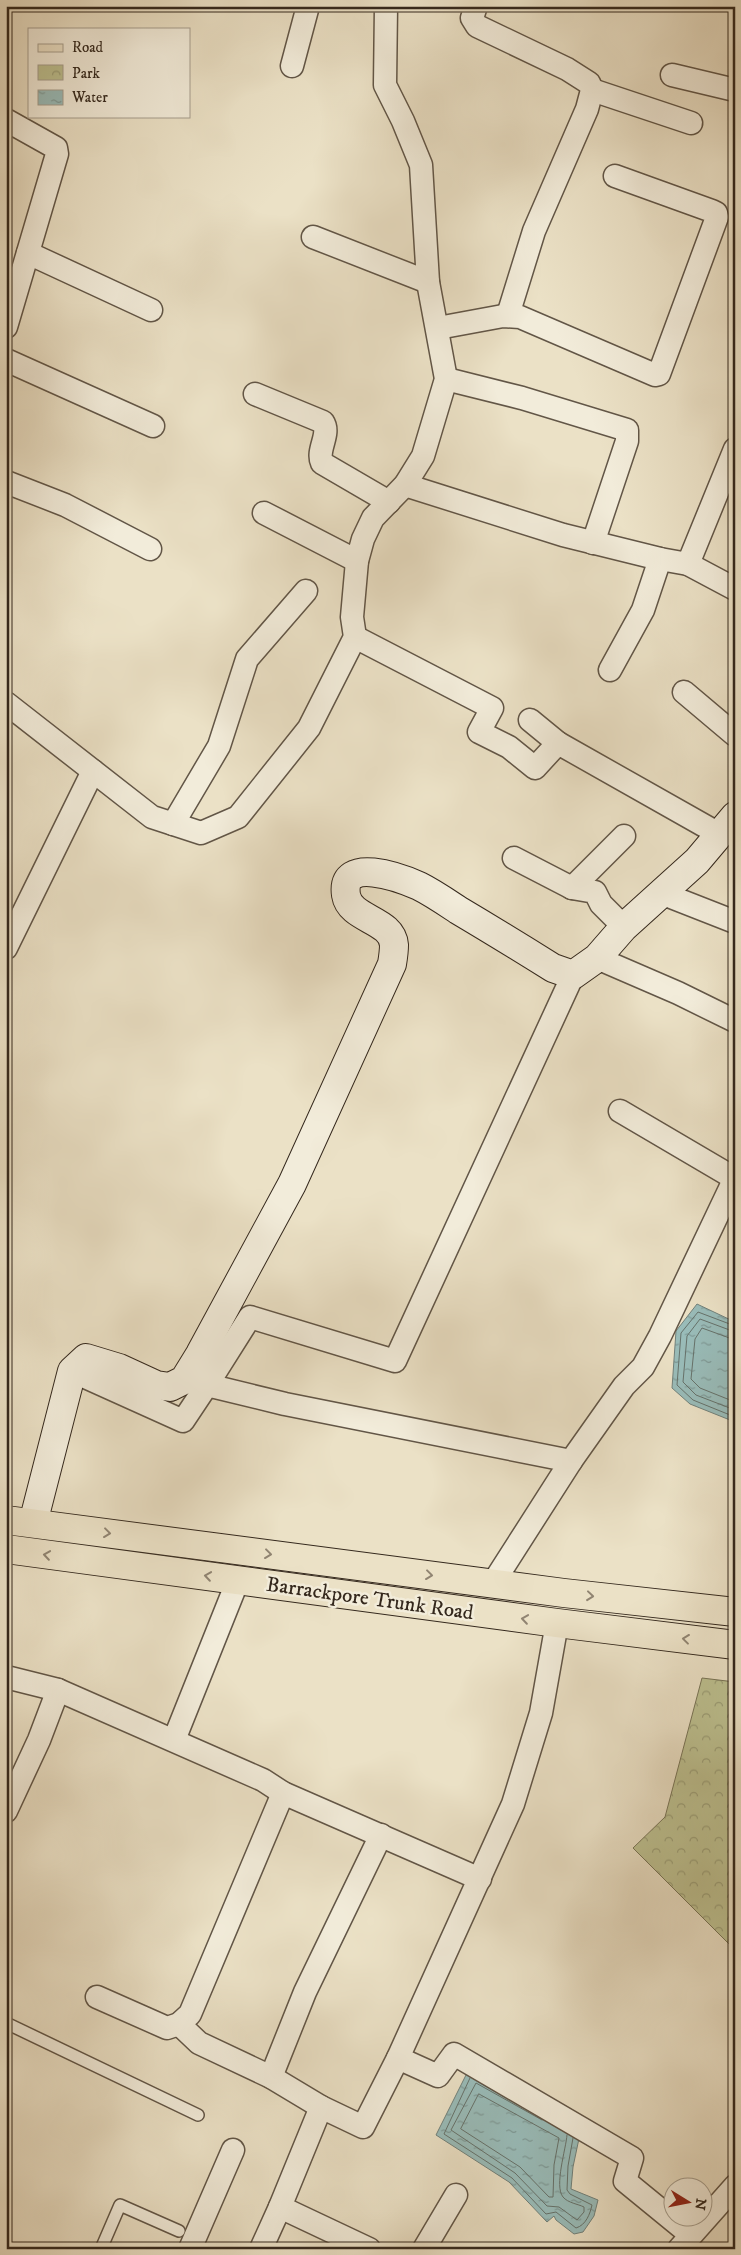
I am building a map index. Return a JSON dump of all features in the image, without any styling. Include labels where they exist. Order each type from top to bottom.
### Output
[{"type":"main road","name":"Barrackpore Trunk Road","points":[[6,1520],[493,1583],[735,1612]]},
{"type":"main road","name":"Barrackpore Trunk Road","points":[[6,1549],[557,1624],[735,1645]]},
{"type":"street","points":[[292,66],[308,6]]},
{"type":"street","points":[[6,703],[152,817],[202,833],[238,817],[309,728],[355,637],[352,617],[357,561],[363,539],[373,518],[405,485],[423,456],[446,379],[428,282],[421,165],[403,121],[385,85],[386,6]]},
{"type":"street","points":[[476,6],[472,18],[477,26],[567,69],[589,83],[592,90],[587,109],[534,231],[508,315]]},
{"type":"street","points":[[672,75],[735,90]]},
{"type":"street","points":[[592,90],[692,123]]},
{"type":"street","points":[[6,120],[57,151],[6,327]]},
{"type":"street","points":[[438,328],[508,315],[520,316],[655,375],[659,374],[717,217],[716,213],[712,211],[615,176]]},
{"type":"street","points":[[313,238],[428,282]]},
{"type":"street","points":[[28,254],[151,310]]},
{"type":"street","points":[[6,360],[153,426]]},
{"type":"street","points":[[446,379],[522,398],[628,430],[627,441],[593,543]]},
{"type":"street","points":[[255,394],[323,422],[326,429],[320,455],[322,463],[389,502]]},
{"type":"street","points":[[688,564],[735,450]]},
{"type":"street","points":[[6,482],[65,505],[150,549]]},
{"type":"street","points":[[405,485],[564,535],[660,559],[688,564],[735,589]]},
{"type":"street","points":[[264,513],[357,561]]},
{"type":"street","points":[[610,670],[643,610],[660,559]]},
{"type":"street","points":[[173,824],[219,746],[247,659],[306,591]]},
{"type":"street","points":[[355,637],[492,708],[479,732],[509,747],[535,768],[558,743]]},
{"type":"street","points":[[684,692],[735,735]]},
{"type":"street","points":[[72,1371],[183,1421],[250,1317],[395,1361],[573,975],[597,958],[624,927],[697,861],[731,821],[558,743],[530,720]]},
{"type":"street","points":[[6,948],[93,771]]},
{"type":"street","points":[[572,888],[624,836]]},
{"type":"street","points":[[514,858],[572,888],[595,892],[601,904],[624,927]]},
{"type":"street","points":[[33,1524],[72,1371],[86,1358],[119,1368],[156,1385],[170,1387],[184,1380],[292,1184],[392,964],[394,944],[386,929],[352,907],[346,898],[348,880],[356,873],[372,871],[418,886],[553,968],[573,975]]},
{"type":"street","points":[[661,893],[735,922]]},
{"type":"street","points":[[597,958],[678,993],[735,1021]]},
{"type":"street","points":[[493,1583],[571,1461],[624,1386],[643,1367],[660,1336],[734,1178],[620,1111]]},
{"type":"street","points":[[207,1385],[286,1404],[571,1461]]},
{"type":"street","points":[[174,1740],[238,1580]]},
{"type":"street","points":[[179,2024],[199,2043],[271,2077],[321,2107],[363,2128],[398,2058],[513,1804],[541,1713],[557,1624]]},
{"type":"street","points":[[6,1677],[58,1690],[263,1780],[283,1793],[480,1879]]},
{"type":"street","points":[[6,1811],[39,1740],[58,1690]]},
{"type":"street","points":[[97,1996],[167,2028],[179,2024],[190,2014],[283,1793]]},
{"type":"street","points":[[271,2077],[305,1992],[381,1835]]},
{"type":"street","points":[[398,2058],[438,2076],[454,2054],[632,2158],[625,2181],[685,2242],[735,2186]]},
{"type":"street","points":[[261,2249],[321,2107]]},
{"type":"street","points":[[184,2240],[233,2150]]},
{"type":"street","points":[[424,2249],[456,2195]]},
{"type":"street","points":[[280,2207],[369,2249]]},
{"type":"lane","points":[[6,2023],[198,2115]]},
{"type":"lane","points":[[100,2249],[120,2204],[184,2240]]},
{"type":"green space","points":[[702,1678],[735,1682],[735,1950],[633,1848],[665,1817]]},
{"type":"water","points":[[697,1304],[735,1322],[735,1422],[690,1404],[672,1388],[676,1331]]},
{"type":"water","points":[[470,2067],[581,2129],[573,2167],[571,2189],[598,2200],[594,2216],[583,2232],[574,2234],[556,2220],[554,2216],[547,2222],[509,2182],[436,2135]]}]
